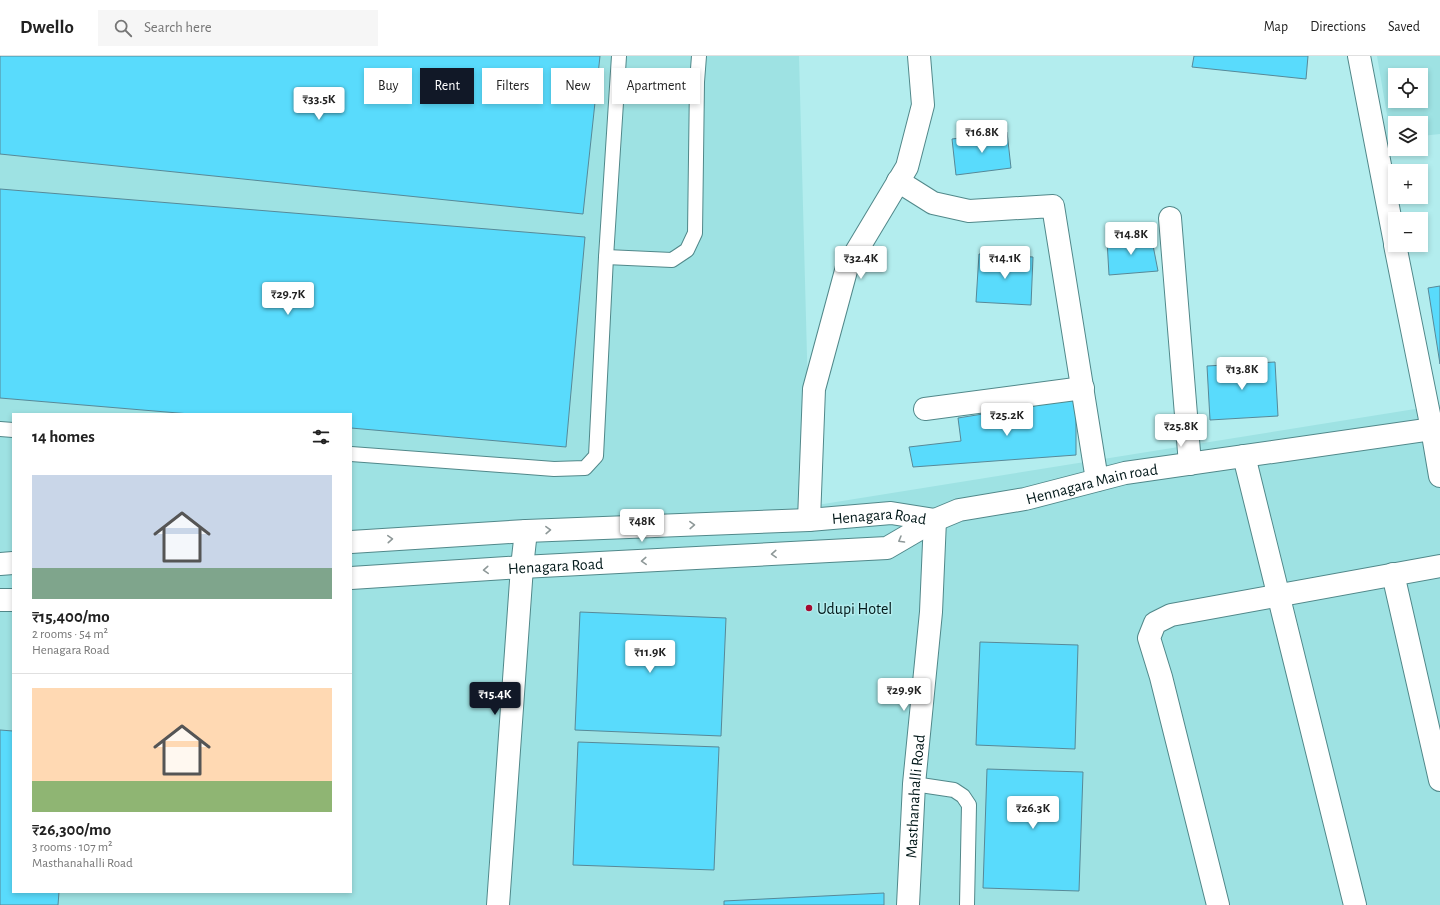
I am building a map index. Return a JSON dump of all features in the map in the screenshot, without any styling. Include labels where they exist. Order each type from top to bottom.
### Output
[{"type":"street","points":[[808,520],[814,389],[847,267],[907,167],[923,105],[919,56]]},
{"type":"street","points":[[1358,56],[1389,212]]},
{"type":"street","points":[[898,182],[932,203],[969,212],[1053,206],[1097,480]]},
{"type":"street","points":[[1170,218],[1190,464]]},
{"type":"street","points":[[1397,252],[1436,429],[1440,476]]},
{"type":"street","points":[[925,410],[1083,388]]},
{"type":"street","name":"Hennagara Main road","points":[[935,520],[959,510],[1025,499],[1125,473],[1436,429]]},
{"type":"street","points":[[1244,456],[1355,905]]},
{"type":"street","name":"Henagara Road","points":[[352,542],[526,531],[808,520],[891,513],[935,520]]},
{"type":"street","name":"Henagara Road","points":[[352,578],[522,567],[887,548],[935,520]]},
{"type":"street","name":"Masthanahalli Road","points":[[908,905],[914,784],[931,612],[935,520]]},
{"type":"street","points":[[498,905],[522,567],[526,531]]},
{"type":"street","points":[[0,564],[12,563]]},
{"type":"street","points":[[1218,905],[1161,678],[1149,638],[1155,623],[1171,615],[1440,566]]},
{"type":"street","points":[[1393,574],[1440,780]]},
{"type":"street","points":[[0,600],[12,600]]},
{"type":"lane","points":[[352,454],[554,469],[585,468],[596,456],[606,257],[619,56]]},
{"type":"lane","points":[[606,257],[672,260],[687,250],[695,233],[697,82],[699,56]]},
{"type":"lane","points":[[0,429],[12,430]]},
{"type":"lane","points":[[914,784],[954,790],[963,796],[969,805],[967,905]]},
{"type":"shaded area","points":[[0,56],[799,56],[811,506],[1440,405],[1440,905],[0,905]]},
{"type":"shaded area","points":[[1377,56],[1440,56],[1440,134],[1428,135],[1428,116],[1388,116],[1388,120]]},
{"type":"building","points":[[0,56],[600,56],[599,68],[551,68],[551,104],[595,104],[583,214],[0,154]]},
{"type":"building","points":[[1194,56],[1308,56],[1306,79],[1192,67]]},
{"type":"building","points":[[1007,132],[1011,168],[956,175],[952,139]]},
{"type":"building","points":[[0,189],[585,237],[566,447],[352,428],[352,413],[178,413],[0,398]]},
{"type":"building","points":[[1151,235],[1158,271],[1109,275],[1107,240]]},
{"type":"building","points":[[979,254],[1033,257],[1031,305],[976,302]]},
{"type":"building","points":[[1440,286],[1440,364],[1428,288]]},
{"type":"building","points":[[1275,362],[1278,416],[1210,420],[1207,366]]},
{"type":"building","points":[[1076,399],[1076,455],[913,467],[909,447],[961,441],[958,418]]},
{"type":"building","points":[[580,612],[726,618],[721,736],[575,730]]},
{"type":"building","points":[[980,642],[1078,645],[1075,749],[976,745]]},
{"type":"building","points":[[0,730],[12,731],[12,893],[59,893],[58,905],[0,905]]},
{"type":"building","points":[[578,742],[719,747],[714,870],[573,865]]},
{"type":"building","points":[[987,769],[1083,772],[1079,891],[983,888]]},
{"type":"building","points":[[884,893],[884,905],[724,905],[724,901]]},
{"type":"place","name":"Udupi Hotel","points":[[809,608]]}]
